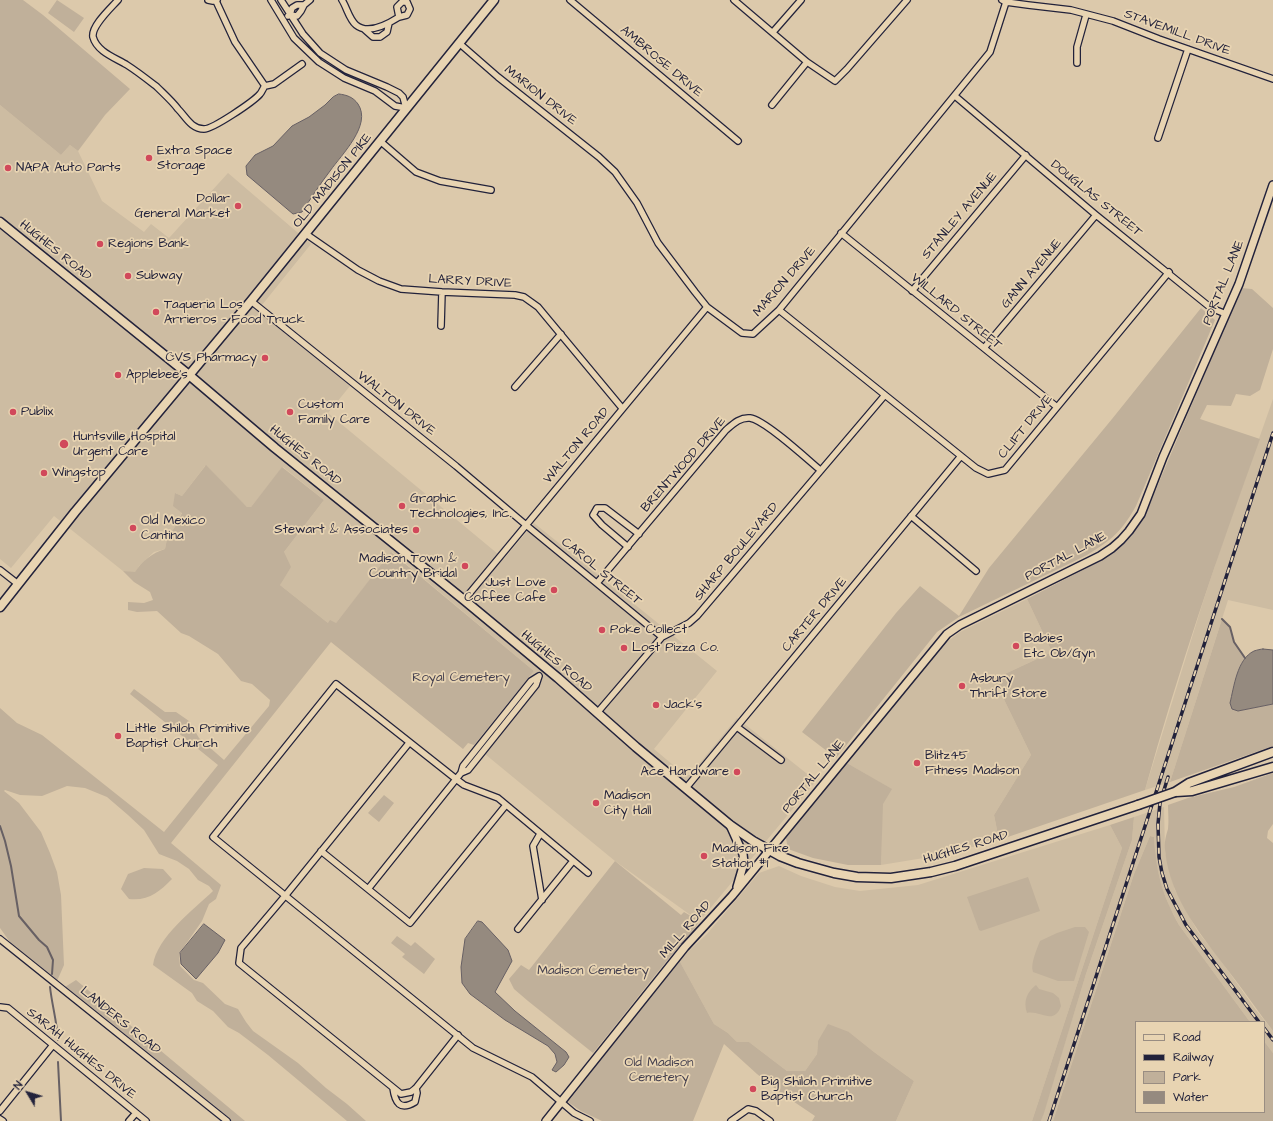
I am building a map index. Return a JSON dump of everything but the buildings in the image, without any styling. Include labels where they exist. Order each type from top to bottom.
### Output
[{"type":"main road","name":"OLD MADISON PIKE","points":[[0,607],[114,464],[306,234],[494,0]]},
{"type":"main road","name":"HUGHES ROAD","points":[[0,222],[189,375],[275,448],[464,600],[730,825],[770,850],[798,863],[834,874],[878,878],[931,872],[955,866],[1138,805],[1175,792],[1189,783],[1273,752]]},
{"type":"main road","name":"HUGHES ROAD","points":[[1175,792],[1192,792],[1273,767]]},
{"type":"street","points":[[118,0],[94,27],[93,36],[98,46],[158,88],[179,109],[189,123],[195,127],[203,129],[219,124],[260,94],[265,86],[274,84],[302,64]]},
{"type":"street","points":[[208,0],[216,0],[235,42],[265,86]]},
{"type":"street","points":[[271,0],[298,42],[323,66],[344,78],[376,91],[395,106],[406,108],[403,96],[399,93],[346,70],[320,53],[302,34],[281,0]]},
{"type":"street","points":[[283,19],[290,15],[297,16],[304,5],[310,0]]},
{"type":"street","points":[[342,0],[349,16],[356,25],[364,29],[373,37],[380,37],[387,32],[389,23]]},
{"type":"street","name":"AMBROSE DRIVE","points":[[570,0],[738,141]]},
{"type":"street","points":[[734,0],[807,62],[834,81],[847,69],[907,0]]},
{"type":"street","points":[[773,32],[801,0]]},
{"type":"street","name":"MARION DRIVE","points":[[459,43],[498,77],[599,157],[615,172],[637,203],[658,243],[707,307],[742,333],[753,334],[779,310],[990,52],[1004,1]]},
{"type":"street","name":"STAVEMILL DRIVE","points":[[1004,1],[1071,10],[1113,21],[1159,39],[1273,79]]},
{"type":"street","points":[[1077,63],[1077,47],[1086,15]]},
{"type":"street","points":[[364,29],[378,27],[399,18]]},
{"type":"street","points":[[1158,138],[1188,49]]},
{"type":"street","points":[[772,105],[807,62]]},
{"type":"street","name":"DOUGLAS STREET","points":[[955,96],[1096,215],[1169,272],[1211,308],[1226,314]]},
{"type":"street","points":[[380,141],[416,172],[440,181],[491,190]]},
{"type":"street","name":"STANLEY AVENUE","points":[[912,291],[1026,155]]},
{"type":"street","name":"PORTAL LANE","points":[[770,850],[947,634],[960,625],[1100,556],[1112,548],[1129,531],[1141,514],[1163,457],[1239,284],[1273,185]]},
{"type":"street","name":"GANN AVENUE","points":[[984,348],[1096,215]]},
{"type":"street","name":"WILLARD STREET","points":[[841,233],[1057,407]]},
{"type":"street","name":"LARRY DRIVE","points":[[306,234],[358,270],[379,281],[401,289],[515,295],[524,297],[538,307],[622,408]]},
{"type":"street","name":"CLIFT DRIVE","points":[[779,310],[976,468],[988,474],[1005,470],[1169,272]]},
{"type":"street","points":[[441,326],[442,292]]},
{"type":"street","name":"WALTON DRIVE","points":[[251,301],[456,466],[526,525]]},
{"type":"street","name":"WALTON ROAD","points":[[464,600],[707,307]]},
{"type":"street","points":[[515,387],[561,334]]},
{"type":"street","name":"SHARP BOULEVARD","points":[[597,713],[662,637],[689,623],[697,616],[885,395]]},
{"type":"street","name":"BRENTWOOD DRIVE","points":[[597,583],[726,430],[738,420],[750,418],[763,423],[820,470]]},
{"type":"street","name":"CARTER DRIVE","points":[[686,788],[961,456]]},
{"type":"street","points":[[628,547],[602,525],[594,515],[597,508],[605,508],[639,534]]},
{"type":"street","points":[[911,516],[976,571]]},
{"type":"street","name":"CAROL STREET","points":[[526,525],[662,637]]},
{"type":"street","points":[[0,570],[18,584]]},
{"type":"street","points":[[461,773],[468,770],[536,685],[539,676],[545,667]]},
{"type":"street","points":[[368,889],[461,773],[463,766],[489,733],[531,681],[539,676]]},
{"type":"street","points":[[588,873],[498,798],[464,785],[336,684],[213,837],[473,1048],[532,1077],[574,1113],[590,1121]]},
{"type":"street","points":[[737,727],[781,760]]},
{"type":"street","points":[[489,733],[494,737]]},
{"type":"street","points":[[409,743],[241,948],[239,963],[401,1094],[406,1094],[416,1088],[458,1035]]},
{"type":"street","points":[[321,851],[410,923],[506,805]]},
{"type":"street","points":[[730,825],[743,854],[744,863],[737,890]]},
{"type":"street","points":[[540,834],[533,846],[542,900]]},
{"type":"street","name":"MILL ROAD","points":[[546,1121],[685,947],[737,890],[770,850]]},
{"type":"street","points":[[518,929],[573,861]]},
{"type":"street","name":"LANDERS ROAD","points":[[0,939],[227,1121]]},
{"type":"street","name":"SARAH HUGHES DRIVE","points":[[0,1007],[8,1008],[146,1121]]},
{"type":"street","points":[[0,1111],[53,1045]]},
{"type":"street","points":[[393,1088],[395,1099],[398,1104],[403,1106],[409,1106],[414,1102],[417,1093],[416,1088]]},
{"type":"street","points":[[731,1121],[748,1109],[756,1111],[770,1121]]},
{"type":"street","points":[[129,1121],[136,1113]]},
{"type":"shaded area","points":[[0,105],[61,155],[70,145],[78,151],[102,201],[144,232],[151,224],[169,238],[228,173],[311,244],[258,310],[350,386],[328,413],[504,559],[534,523],[717,671],[654,749],[685,775],[690,775],[737,718],[816,781],[698,923],[696,919],[615,861],[474,745],[534,671],[392,552],[336,623],[328,623],[280,585],[284,552],[324,500],[283,467],[251,507],[247,507],[205,466],[182,496],[175,493],[182,512],[167,539],[165,549],[154,552],[139,566],[135,573],[123,571],[54,516],[11,568],[0,559]]},
{"type":"shaded area","points":[[1273,399],[1273,610],[1228,600],[1170,782],[1145,790],[1202,605]]},
{"type":"shaded area","points":[[1027,599],[1052,652],[994,679],[1031,755],[994,815],[999,840],[942,855],[881,865],[882,804],[891,789],[847,763],[943,645],[960,632]]},
{"type":"shaded area","points":[[1164,807],[1165,851],[1175,890],[1198,932],[1265,1021],[1249,1021],[1179,925],[1170,908],[1161,885],[1155,859],[1154,837],[1150,836],[1134,874],[1053,1121],[1041,1121],[1086,974],[1132,840],[1134,817]]},
{"type":"shaded area","points":[[1110,825],[1122,848],[1032,1121],[896,1121],[914,1081],[849,1032],[818,1041],[817,1054],[805,1071],[787,1071],[749,1042],[737,1042],[728,1033],[714,1024],[679,960],[707,934],[759,873],[779,866],[801,876],[835,887],[860,891],[918,885]]},
{"type":"shaded area","points":[[1265,1021],[1273,1031],[1273,1053],[1265,1042]]},
{"type":"green space","points":[[0,0],[23,0],[43,15],[130,89],[105,115],[78,151],[70,145],[61,155],[0,105]]},
{"type":"green space","points":[[57,0],[84,18],[74,32],[48,13]]},
{"type":"green space","points":[[1241,288],[1252,289],[1273,308],[1273,349],[1260,390],[1250,396],[1236,394],[1231,406],[1207,405],[1200,419],[1260,439],[1199,613],[1145,790],[999,840],[994,815],[1031,755],[994,679],[1052,652],[1027,599],[1108,557],[1125,543],[1139,526],[1146,513]]},
{"type":"green space","points":[[1201,308],[1215,320],[1136,506],[1121,529],[1103,545],[1087,555],[959,617],[937,632],[836,758],[802,732],[896,613],[920,586],[959,616],[989,568]]},
{"type":"green space","name":"Royal Cemetery","points":[[206,465],[247,507],[251,507],[282,467],[324,500],[284,552],[291,567],[280,585],[328,623],[330,620],[336,623],[391,552],[534,671],[474,745],[468,743],[463,749],[331,642],[171,843],[221,885],[216,899],[209,904],[202,921],[179,954],[180,966],[194,980],[203,983],[225,1004],[238,1009],[253,1031],[298,1063],[366,1121],[347,1121],[268,1055],[239,1033],[228,1027],[213,1011],[197,1001],[192,993],[153,965],[161,944],[168,934],[186,915],[213,891],[209,886],[198,880],[189,869],[177,861],[159,854],[144,830],[107,797],[85,788],[67,786],[42,796],[20,795],[5,790],[4,791],[19,803],[41,832],[57,872],[61,895],[64,965],[57,981],[15,949],[0,928],[0,708],[17,723],[42,735],[164,832],[218,765],[130,694],[134,689],[165,712],[176,712],[189,721],[199,738],[224,760],[269,706],[270,700],[252,684],[241,681],[218,654],[189,636],[181,633],[157,611],[137,612],[128,610],[128,602],[144,603],[153,600],[150,592],[134,582],[123,571],[135,572],[148,558],[165,549],[167,539],[182,513],[173,506],[175,493],[182,496]]},
{"type":"green space","points":[[1222,619],[1230,627],[1234,642],[1245,658],[1240,668],[1230,703],[1238,711],[1273,704],[1273,746],[1170,782]]},
{"type":"green space","points":[[847,763],[892,789],[883,804],[881,865],[848,865],[813,858],[788,849],[786,838]]},
{"type":"green space","points":[[1273,773],[1273,824],[1268,831],[1267,838],[1273,843],[1273,1031],[1200,933],[1181,902],[1168,868],[1165,839],[1168,829],[1168,805],[1188,798],[1234,787]]},
{"type":"green space","points":[[384,795],[394,803],[379,822],[368,813]]},
{"type":"green space","points":[[1134,817],[1132,840],[1086,974],[1044,1113],[1041,1121],[1032,1121],[1122,848],[1110,825]]},
{"type":"green space","points":[[1150,836],[1154,837],[1158,872],[1164,893],[1179,925],[1249,1021],[1135,1021],[1135,1113],[1265,1113],[1265,1042],[1273,1053],[1273,1121],[1053,1121],[1134,874]]},
{"type":"green space","name":"Madison Cemetery","points":[[615,861],[681,915],[684,912],[696,919],[698,923],[593,1053],[514,989],[509,979],[521,965],[529,970]]},
{"type":"green space","points":[[144,868],[163,869],[172,879],[153,895],[142,899],[129,899],[121,889],[128,874]]},
{"type":"green space","points":[[1028,877],[1040,911],[981,931],[979,930],[967,897]]},
{"type":"green space","points":[[1075,927],[1085,927],[1089,932],[1074,981],[1058,981],[1033,972],[1033,961],[1040,941]]},
{"type":"green space","points":[[397,936],[411,946],[415,942],[435,959],[424,974],[402,957],[405,954],[391,943]]},
{"type":"green space","name":"Old Madison Cemetery","points":[[679,960],[714,1024],[728,1033],[737,1042],[749,1042],[787,1071],[805,1071],[817,1054],[818,1041],[828,1024],[849,1032],[914,1081],[896,1121],[812,1121],[815,1116],[778,1091],[724,1044],[693,1121],[602,1121],[581,1111],[568,1102]]},
{"type":"green space","points":[[76,980],[245,1121],[230,1121],[65,987]]},
{"type":"green space","points":[[1036,985],[1039,989],[1053,993],[1059,998],[1061,1006],[1055,1015],[1046,1016],[1027,1013],[1025,1005],[1027,997]]},
{"type":"water","points":[[339,94],[350,97],[358,104],[361,112],[361,121],[358,130],[348,148],[302,212],[293,214],[247,175],[246,166],[255,155],[273,146],[292,126],[309,117],[333,97]]},
{"type":"water","points":[[1263,649],[1273,650],[1273,704],[1238,711],[1232,709],[1230,703],[1240,667],[1248,655],[1254,651]]},
{"type":"water","points":[[478,921],[482,922],[508,950],[512,961],[495,992],[515,1011],[566,1052],[569,1057],[564,1065],[556,1072],[552,1070],[557,1062],[555,1054],[548,1046],[505,1020],[470,994],[462,983],[461,967],[465,939]]},
{"type":"water","points":[[204,924],[225,940],[218,953],[196,979],[181,964],[180,953]]},
{"type":"waterway","points":[[1222,619],[1230,627],[1234,642],[1245,658]]},
{"type":"waterway","points":[[0,826],[11,866],[19,916],[39,940],[47,947],[53,960],[52,974]]},
{"type":"waterway","points":[[50,987],[58,1040]]},
{"type":"waterway","points":[[58,1062],[61,1121]]},
{"type":"railway","points":[[1049,1121],[1273,433]]},
{"type":"railway","points":[[1168,777],[1160,803],[1158,824],[1159,857],[1167,889],[1186,925],[1258,1021]]},
{"type":"railway","points":[[1265,1029],[1273,1040]]},
{"type":"place","name":"Extra Space Storage","points":[[149,158]]},
{"type":"place","name":"NAPA Auto Parts","points":[[8,168]]},
{"type":"place","name":"Dollar General Market","points":[[238,206]]},
{"type":"place","name":"Regions Bank","points":[[100,244]]},
{"type":"place","name":"Subway","points":[[128,276]]},
{"type":"place","name":"Taqueria Los Arrieros - Food Truck","points":[[156,312]]},
{"type":"place","name":"CVS Pharmacy","points":[[265,358]]},
{"type":"place","name":"Applebee's","points":[[118,375]]},
{"type":"place","name":"Publix","points":[[13,412]]},
{"type":"place","name":"Custom Family Care","points":[[290,412]]},
{"type":"place","name":"Huntsville Hospital Urgent Care","points":[[64,444]]},
{"type":"place","name":"Wingstop","points":[[44,473]]},
{"type":"place","name":"Graphic Technologies, Inc.","points":[[402,506]]},
{"type":"place","name":"Old Mexico Cantina","points":[[133,528]]},
{"type":"place","name":"Stewart & Associates","points":[[416,530]]},
{"type":"place","name":"Madison Town & Country Bridal","points":[[465,566]]},
{"type":"place","name":"Just Love Coffee Cafe","points":[[554,590]]},
{"type":"place","name":"Poke Collect","points":[[602,630]]},
{"type":"place","name":"Babies Etc Ob/Gyn","points":[[1016,646]]},
{"type":"place","name":"Lost Pizza Co.","points":[[624,648]]},
{"type":"place","name":"Asbury Thrift Store","points":[[962,686]]},
{"type":"place","name":"Jack's","points":[[656,705]]},
{"type":"place","name":"Little Shiloh Primitive Baptist Church","points":[[118,736]]},
{"type":"place","name":"Blitz45 Fitness Madison","points":[[917,763]]},
{"type":"place","name":"Ace Hardware","points":[[737,772]]},
{"type":"place","name":"Madison City Hall","points":[[596,803]]},
{"type":"place","name":"Madison Fire Station #1","points":[[704,856]]},
{"type":"place","name":"Big Shiloh Primitive Baptist Church","points":[[753,1089]]}]
